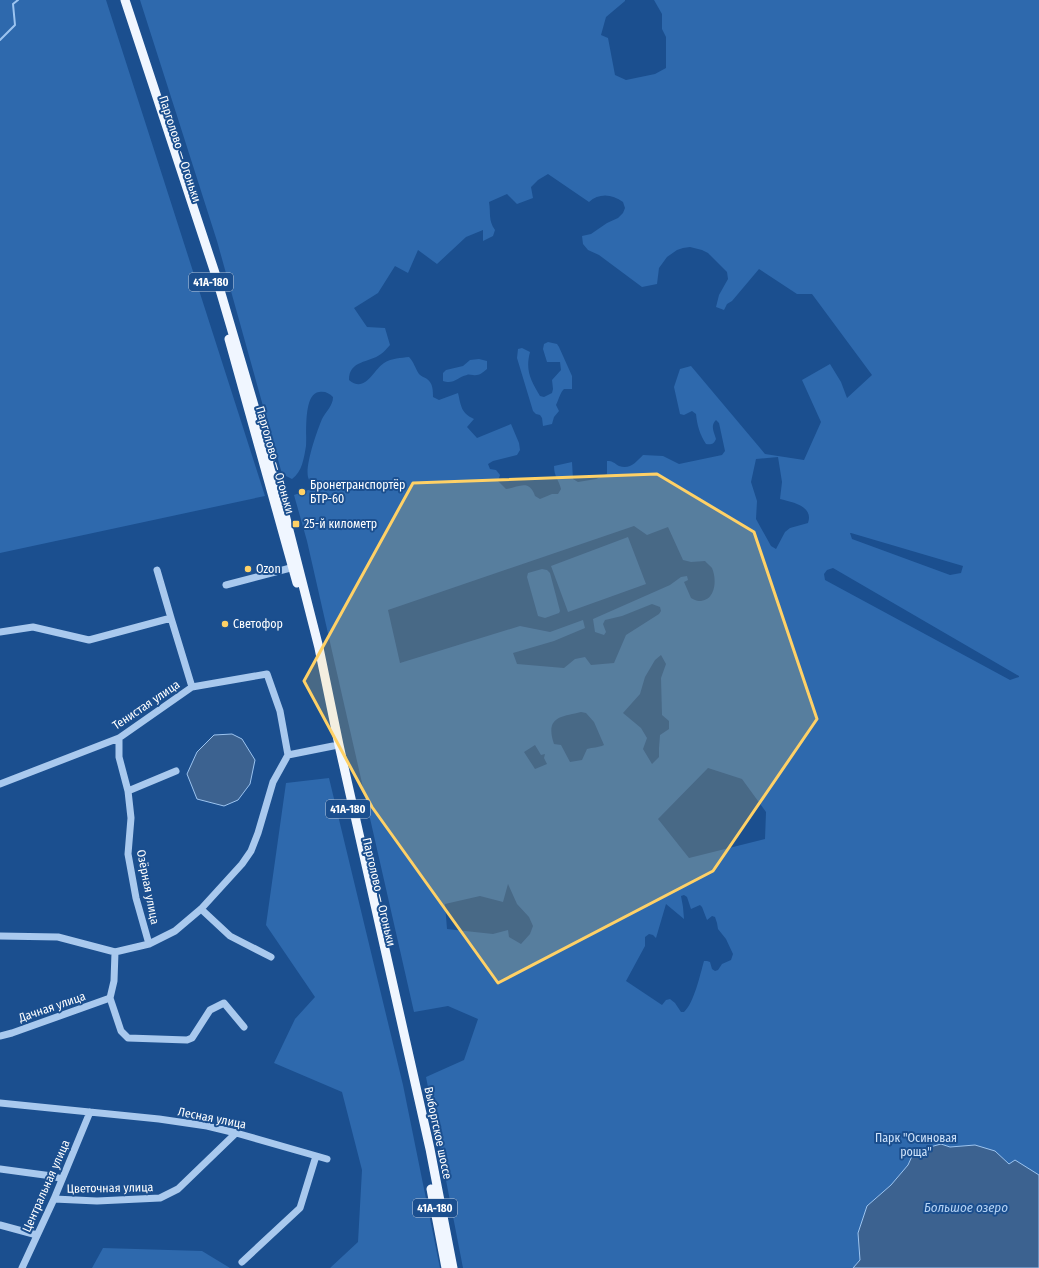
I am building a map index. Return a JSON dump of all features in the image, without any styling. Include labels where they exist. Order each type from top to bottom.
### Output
[{"type":"main road","name":"Парголово — Огоньки","points":[[119,0],[226,329],[319,648],[405,1051]]},
{"type":"main road","name":"Парголово — Огоньки","points":[[125,0],[234,334],[278,487],[314,648],[333,746],[405,1051]]},
{"type":"main road","name":"Выборгское шоссе","points":[[405,1051],[446,1268]]},
{"type":"main road","name":"Выборгское шоссе","points":[[405,1051],[430,1149],[453,1268]]},
{"type":"street","points":[[226,585],[295,566]]},
{"type":"street","name":"Тенистая улица","points":[[0,784],[119,738],[192,687],[157,570]]},
{"type":"street","points":[[0,632],[33,627],[90,640],[171,618]]},
{"type":"street","points":[[0,936],[58,937],[115,952],[149,944],[175,931],[201,909],[242,864],[251,851],[258,833],[273,782],[288,755],[280,711],[267,674],[192,687]]},
{"type":"street","name":"Озёрная улица","points":[[119,738],[119,757],[128,791],[131,818],[128,854],[136,898],[149,944]]},
{"type":"street","points":[[288,755],[333,746]]},
{"type":"street","points":[[128,791],[176,771]]},
{"type":"street","points":[[201,909],[230,936],[271,957]]},
{"type":"street","points":[[115,952],[114,980],[110,998],[121,1031],[128,1038],[180,1040],[192,1038],[210,1010],[224,1002],[244,1027]]},
{"type":"street","name":"Дачная улица","points":[[0,1036],[110,998]]},
{"type":"street","name":"Лесная улица","points":[[0,1103],[158,1119],[207,1126],[327,1159]]},
{"type":"street","name":"Центральная улица","points":[[22,1268],[54,1199],[90,1112]]},
{"type":"street","name":"Цветочная улица","points":[[54,1199],[97,1201],[160,1198],[178,1189],[236,1133]]},
{"type":"street","points":[[242,1262],[300,1208],[316,1156]]},
{"type":"street","points":[[0,1169],[52,1176],[62,1179]]},
{"type":"street","points":[[0,1226],[37,1235]]},
{"type":"highlighted area","points":[[657,474],[754,532],[817,719],[713,871],[498,983],[372,807],[304,681],[413,483]]},
{"type":"green space","points":[[0,0],[106,0],[265,496],[0,553]]},
{"type":"green space","name":"Парк \"Осиновая роща\"","points":[[140,0],[625,0],[606,17],[601,35],[608,38],[615,75],[626,80],[655,74],[666,68],[666,37],[662,29],[662,14],[654,0],[1039,0],[1039,1268],[463,1268],[426,1077],[464,1060],[478,1019],[448,1006],[414,1012],[307,541],[294,495],[314,488],[308,477],[308,465],[320,424],[331,406],[333,397],[330,394],[319,392],[314,394],[310,400],[307,415],[306,446],[302,464],[298,473],[292,479],[282,474],[217,241]],"holes":[[[548,174],[589,202],[601,196],[614,197],[623,202],[625,208],[623,213],[618,218],[607,223],[591,234],[582,236],[583,244],[588,250],[599,255],[642,287],[657,284],[659,268],[667,257],[677,250],[690,247],[708,253],[727,272],[728,279],[719,295],[716,307],[724,310],[727,304],[732,301],[759,269],[797,294],[812,294],[872,375],[847,398],[841,382],[830,364],[802,380],[821,422],[804,460],[765,454],[691,366],[680,369],[674,387],[680,414],[684,415],[692,411],[696,414],[699,430],[706,444],[712,444],[716,439],[713,427],[716,420],[719,423],[725,451],[722,455],[679,464],[663,456],[643,455],[632,465],[626,467],[607,461],[607,474],[596,479],[578,482],[573,479],[572,462],[554,466],[561,489],[558,494],[552,494],[540,499],[535,496],[530,487],[523,485],[506,489],[498,481],[500,475],[496,470],[490,469],[488,464],[493,461],[517,455],[520,450],[519,443],[511,424],[477,438],[467,427],[474,419],[464,412],[458,393],[439,400],[433,397],[430,383],[419,374],[409,357],[387,361],[380,366],[364,383],[355,384],[349,380],[352,369],[356,365],[376,357],[390,345],[385,328],[367,327],[354,308],[378,293],[395,266],[408,273],[418,250],[437,264],[466,237],[483,230],[483,241],[493,236],[495,230],[491,220],[489,202],[507,194],[517,204],[533,198],[531,187],[538,180]],[[778,457],[782,482],[780,499],[796,503],[805,509],[808,512],[808,523],[790,528],[785,532],[776,549],[771,546],[756,519],[757,501],[751,482],[756,459]],[[634,526],[647,535],[668,527],[683,560],[691,562],[705,561],[712,568],[714,573],[714,589],[705,600],[698,601],[691,598],[684,582],[688,580],[687,576],[681,577],[670,585],[593,619],[595,632],[604,635],[606,632],[603,624],[605,620],[622,616],[652,604],[660,607],[661,611],[659,614],[626,635],[614,663],[591,665],[585,657],[575,659],[564,668],[517,664],[513,653],[554,641],[585,628],[583,620],[550,632],[520,626],[400,663],[388,610]],[[850,533],[963,566],[961,573],[950,575],[852,539]],[[833,568],[1019,677],[1010,680],[825,580],[824,574],[827,570]],[[661,655],[666,664],[661,678],[662,715],[669,721],[669,729],[660,735],[659,757],[652,764],[643,749],[647,738],[641,728],[623,713],[640,694],[645,677],[655,660]],[[581,712],[586,713],[594,722],[604,745],[587,749],[582,760],[570,762],[561,745],[554,744],[552,735],[551,728],[553,723],[561,717]],[[535,745],[541,755],[545,754],[544,758],[547,764],[535,769],[524,752]],[[708,768],[742,779],[766,812],[765,839],[689,858],[658,819]],[[508,884],[517,904],[529,917],[533,926],[530,934],[521,944],[509,937],[508,930],[493,934],[447,929],[445,904],[480,896],[503,902]],[[684,895],[687,897],[691,909],[700,905],[707,920],[712,916],[715,917],[718,929],[726,939],[733,954],[731,960],[722,964],[718,970],[715,971],[712,969],[710,962],[704,961],[691,1002],[688,1008],[684,1012],[681,1012],[675,1003],[670,999],[666,1000],[662,1005],[626,981],[645,946],[645,937],[649,934],[656,938],[666,904],[684,919],[681,896]]]},
{"type":"green space","points":[[548,342],[557,344],[559,347],[572,376],[572,389],[564,389],[556,405],[559,411],[554,417],[552,424],[543,426],[540,415],[533,411],[517,358],[518,349],[522,348],[530,352],[528,365],[534,385],[540,396],[544,397],[552,393],[552,380],[561,370],[560,362],[547,362],[543,349],[544,344]]},
{"type":"green space","points":[[479,359],[487,361],[487,369],[482,373],[477,375],[467,375],[450,382],[443,381],[443,373],[446,370],[463,366],[470,360]]},
{"type":"green space","points":[[628,537],[646,584],[568,612],[551,566]]},
{"type":"green space","points":[[542,569],[547,570],[550,573],[560,611],[559,613],[545,618],[538,616],[527,577],[528,573]]},
{"type":"green space","points":[[329,778],[403,1085],[440,1268],[330,1268],[358,1242],[362,1170],[342,1092],[274,1063],[295,1019],[315,997],[266,925],[286,783]]},
{"type":"green space","points":[[103,1248],[202,1251],[230,1268],[92,1268]]},
{"type":"water","points":[[232,734],[242,739],[255,760],[250,784],[238,800],[224,806],[197,799],[187,774],[197,752],[214,735]]},
{"type":"water","name":"Большое озеро","points":[[941,1144],[950,1147],[975,1145],[995,1151],[1009,1164],[1015,1160],[1039,1175],[1039,1268],[853,1268],[860,1260],[858,1233],[867,1206],[891,1185],[908,1165],[913,1154]]},
{"type":"waterway","points":[[0,40],[15,25],[13,4],[18,0]]},
{"type":"place","name":"Бронетранспортёр БТР-60","points":[[302,492]]},
{"type":"place","name":"25-й километр","points":[[296,524]]},
{"type":"place","name":"Ozon","points":[[248,569]]},
{"type":"place","name":"Светофор","points":[[225,624]]}]
